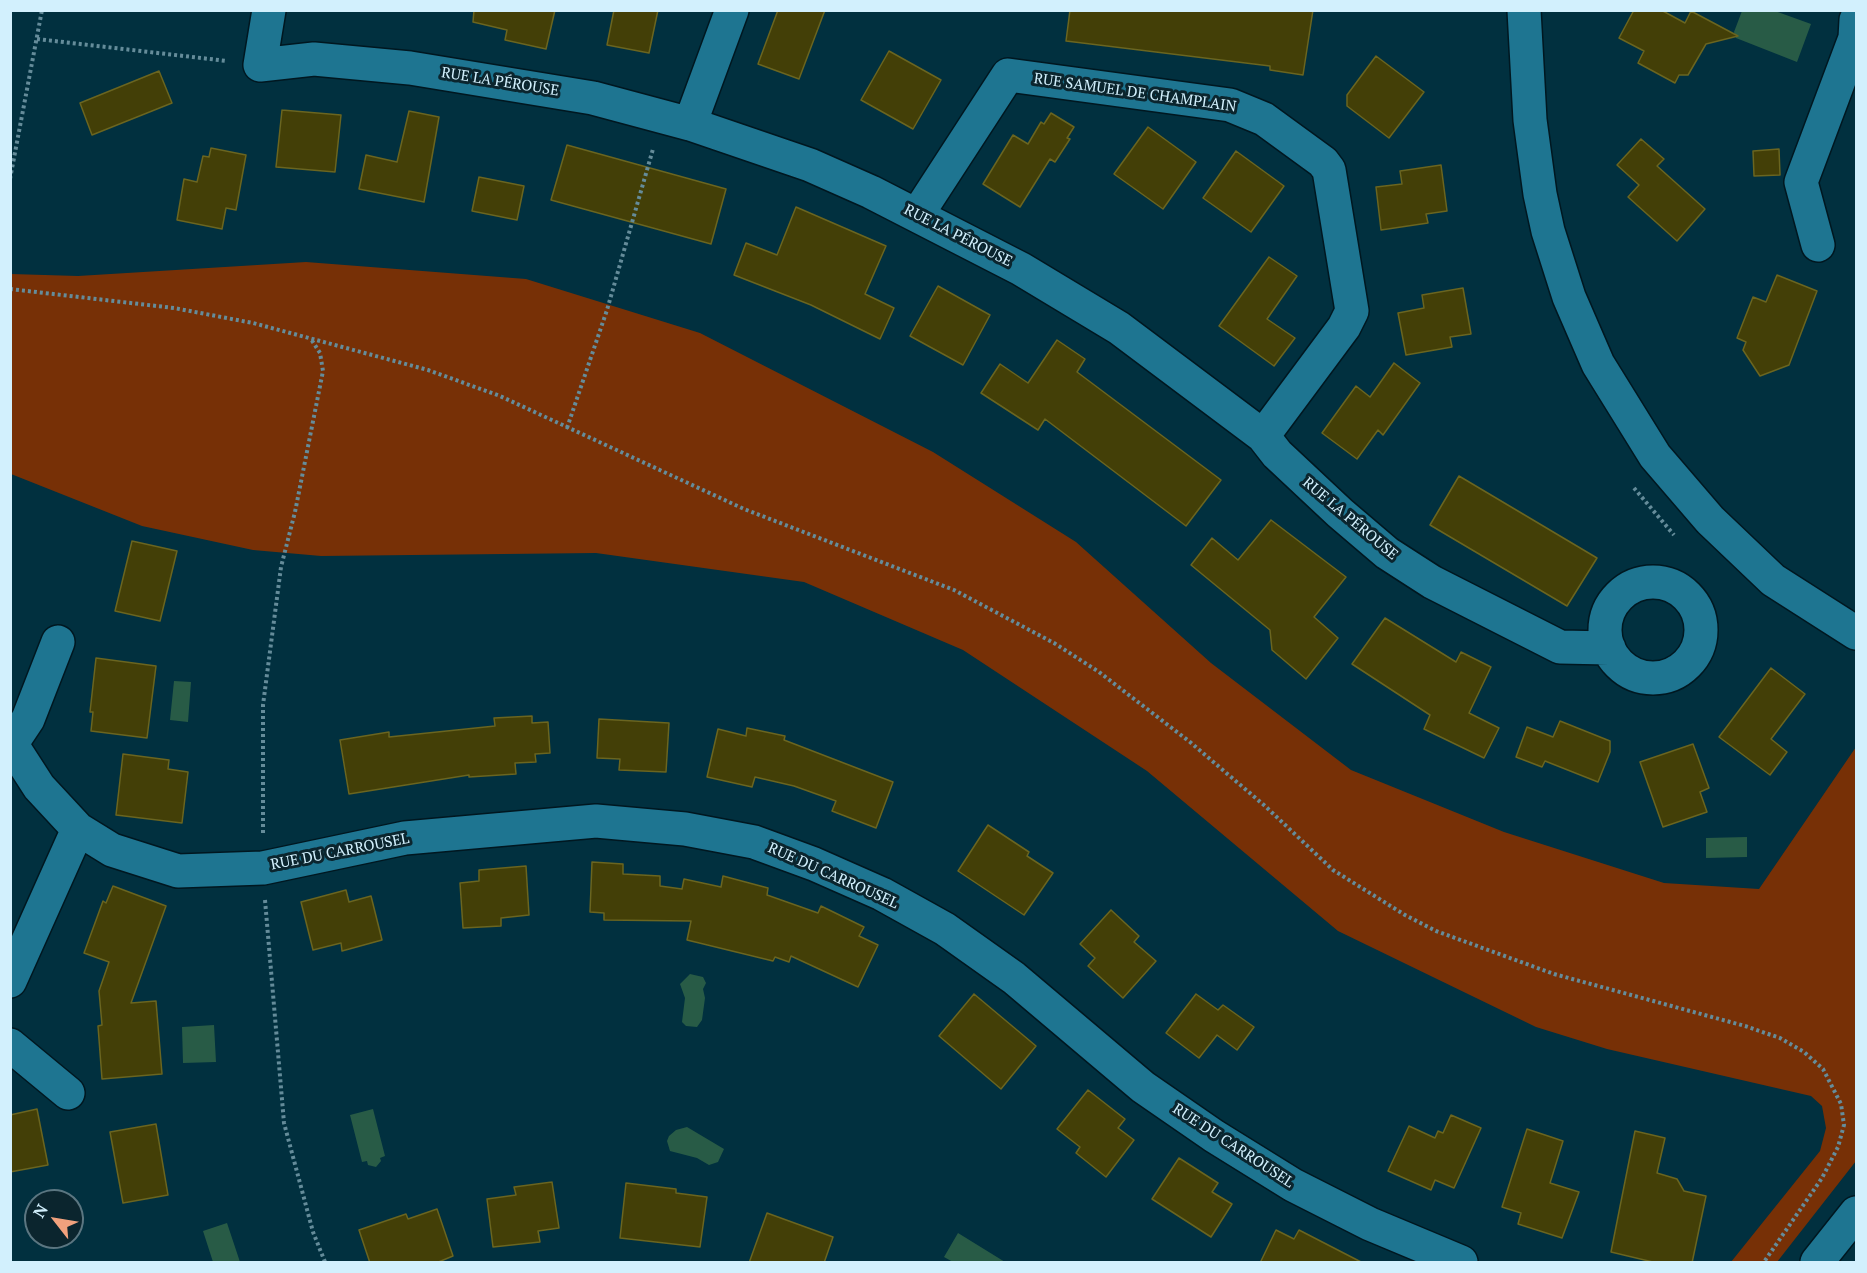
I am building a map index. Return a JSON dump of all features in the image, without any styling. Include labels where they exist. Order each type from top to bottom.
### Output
[{"type":"street","points":[[260,64],[269,10]]},
{"type":"street","points":[[676,120],[732,10]]},
{"type":"street","points":[[1524,10],[1530,120],[1540,194],[1565,286],[1598,364],[1655,456],[1710,520],[1773,580],[1857,633]]},
{"type":"street","points":[[1818,245],[1801,182],[1855,38],[1857,20]]},
{"type":"street","name":"RUE LA PÉROUSE","points":[[260,64],[314,59],[410,68],[593,98],[676,120],[810,165],[917,215],[1021,269],[1119,328],[1263,436],[1277,454],[1340,513],[1387,553],[1432,582],[1560,647],[1608,648]]},
{"type":"street","name":"RUE SAMUEL DE CHAMPLAIN","points":[[917,215],[1008,75],[1230,105],[1264,119],[1323,162],[1329,170],[1352,311],[1326,352],[1263,436]]},
{"type":"street","name":"RUE DU CARROUSEL","points":[[58,642],[28,719],[11,742],[39,787],[78,829],[112,850],[178,871],[263,868],[405,838],[596,821],[684,829],[754,842],[814,864],[882,894],[945,930],[1014,978],[1143,1087],[1214,1136],[1293,1185],[1380,1228],[1461,1263]]},
{"type":"street","points":[[10,981],[78,829]]},
{"type":"street","points":[[10,1044],[68,1093]]},
{"type":"street","points":[[1817,1263],[1857,1213]]},
{"type":"path","points":[[10,179],[42,10]]},
{"type":"path","points":[[37,39],[260,64]]},
{"type":"path","points":[[567,428],[676,120]]},
{"type":"path","points":[[10,289],[186,310],[254,323],[428,370],[500,396],[744,509],[954,590],[1054,643],[1099,672],[1190,742],[1333,870],[1405,915],[1447,935],[1554,974],[1745,1026],[1780,1038],[1804,1052],[1823,1069],[1840,1104],[1844,1125],[1838,1147],[1822,1178],[1764,1263]]},
{"type":"path","points":[[310,338],[320,353],[323,371],[295,512],[280,567],[263,705],[263,868],[284,1123],[313,1232],[325,1263]]},
{"type":"shaded area","points":[[1742,11],[1775,11],[1811,24],[1797,62],[1736,38],[1734,32]]},
{"type":"shaded area","points":[[306,262],[526,279],[700,333],[933,452],[1076,542],[1211,663],[1351,770],[1504,832],[1664,883],[1759,889],[1856,747],[1856,1161],[1777,1262],[1731,1262],[1820,1151],[1826,1128],[1822,1106],[1811,1096],[1607,1049],[1536,1027],[1338,931],[1147,771],[963,650],[804,582],[596,553],[321,556],[253,550],[142,526],[11,474],[11,274],[78,276]]},
{"type":"shaded area","points":[[174,681],[191,682],[188,722],[170,720]]},
{"type":"shaded area","points":[[1747,837],[1747,857],[1706,858],[1706,838]]},
{"type":"shaded area","points":[[690,974],[703,977],[706,983],[703,989],[705,998],[702,1020],[697,1027],[686,1026],[682,1022],[685,998],[680,984]]},
{"type":"shaded area","points":[[214,1025],[216,1062],[183,1063],[182,1027]]},
{"type":"shaded area","points":[[373,1109],[385,1156],[380,1158],[381,1161],[376,1167],[368,1165],[367,1161],[362,1162],[350,1115]]},
{"type":"shaded area","points":[[687,1127],[724,1149],[718,1162],[709,1165],[697,1158],[670,1151],[667,1141],[669,1136],[676,1130]]},
{"type":"shaded area","points":[[227,1223],[240,1262],[213,1262],[203,1231]]},
{"type":"shaded area","points":[[958,1233],[1005,1262],[953,1262],[944,1257]]},
{"type":"building","points":[[474,10],[555,10],[546,49],[505,40],[507,30],[473,22]]},
{"type":"building","points":[[614,10],[658,10],[649,53],[607,45]]},
{"type":"building","points":[[778,10],[825,10],[799,79],[758,64]]},
{"type":"building","points":[[1070,10],[1313,10],[1303,75],[1270,70],[1270,66],[1066,41]]},
{"type":"building","points":[[1634,10],[1661,10],[1685,23],[1691,11],[1738,36],[1706,44],[1688,75],[1679,75],[1675,83],[1638,63],[1644,51],[1619,38]]},
{"type":"building","points":[[889,51],[941,80],[913,129],[861,100]]},
{"type":"building","points":[[1376,56],[1424,92],[1389,138],[1347,106],[1347,95]]},
{"type":"building","points":[[159,71],[172,103],[92,135],[80,103]]},
{"type":"building","points":[[282,110],[341,115],[335,172],[276,167]]},
{"type":"building","points":[[409,111],[439,117],[424,202],[359,189],[366,155],[397,162]]},
{"type":"building","points":[[1051,113],[1074,127],[1067,138],[1070,139],[1055,162],[1050,159],[1020,207],[983,184],[1013,135],[1028,144],[1041,122],[1044,124]]},
{"type":"building","points":[[1148,127],[1196,162],[1163,209],[1114,174]]},
{"type":"building","points":[[1641,139],[1664,159],[1657,166],[1705,209],[1677,241],[1628,197],[1639,185],[1617,165]]},
{"type":"building","points":[[567,145],[726,189],[711,244],[551,200]]},
{"type":"building","points":[[211,148],[246,155],[236,210],[226,208],[222,229],[177,220],[184,179],[197,182],[203,156],[209,157]]},
{"type":"building","points":[[1779,149],[1780,175],[1754,176],[1753,151]]},
{"type":"building","points":[[1236,151],[1284,186],[1251,232],[1203,198]]},
{"type":"building","points":[[1441,165],[1447,211],[1426,214],[1428,223],[1381,230],[1376,187],[1402,184],[1400,171]]},
{"type":"building","points":[[479,177],[524,186],[517,220],[472,211]]},
{"type":"building","points":[[796,207],[886,246],[865,294],[894,308],[880,339],[811,305],[734,275],[746,243],[777,255]]},
{"type":"building","points":[[1269,257],[1297,276],[1267,319],[1295,338],[1274,366],[1219,326]]},
{"type":"building","points":[[1777,275],[1817,291],[1789,365],[1760,376],[1743,350],[1746,342],[1737,338],[1753,297],[1766,302]]},
{"type":"building","points":[[938,286],[990,315],[963,365],[910,336]]},
{"type":"building","points":[[1463,288],[1471,334],[1450,337],[1452,347],[1406,355],[1398,313],[1424,308],[1422,295]]},
{"type":"building","points":[[1057,340],[1085,359],[1077,372],[1221,480],[1186,526],[1045,419],[1038,430],[981,393],[1000,364],[1028,383]]},
{"type":"building","points":[[1394,363],[1420,383],[1383,435],[1378,430],[1357,459],[1322,433],[1356,386],[1370,397]]},
{"type":"building","points":[[1459,476],[1597,558],[1567,606],[1430,525]]},
{"type":"building","points":[[1271,520],[1346,577],[1314,617],[1338,638],[1306,679],[1272,650],[1270,630],[1191,565],[1212,538],[1238,560]]},
{"type":"building","points":[[132,541],[177,551],[160,621],[115,611]]},
{"type":"building","points":[[1385,618],[1456,662],[1461,652],[1491,667],[1469,713],[1499,728],[1484,758],[1424,729],[1430,715],[1352,664]]},
{"type":"building","points":[[96,658],[156,666],[147,738],[91,731],[93,712],[90,712]]},
{"type":"building","points":[[1771,668],[1805,694],[1771,739],[1787,752],[1770,775],[1719,737]]},
{"type":"building","points":[[532,716],[532,723],[548,722],[550,753],[535,754],[536,762],[515,763],[516,774],[469,777],[469,775],[349,794],[340,740],[389,732],[389,737],[495,726],[494,718]]},
{"type":"building","points":[[599,719],[669,723],[666,772],[619,770],[620,759],[597,758]]},
{"type":"building","points":[[1560,721],[1610,741],[1610,752],[1598,782],[1545,761],[1542,767],[1516,757],[1527,727],[1553,737]]},
{"type":"building","points":[[747,728],[785,736],[784,740],[893,782],[876,828],[832,811],[836,801],[794,786],[755,777],[752,787],[707,777],[718,729],[746,736]]},
{"type":"building","points":[[1693,744],[1709,788],[1700,792],[1707,812],[1663,827],[1640,762]]},
{"type":"building","points":[[123,754],[169,760],[168,769],[188,772],[182,823],[116,815]]},
{"type":"building","points":[[988,825],[1029,852],[1027,856],[1053,873],[1024,915],[958,871]]},
{"type":"building","points":[[592,862],[623,864],[623,874],[660,876],[660,886],[682,889],[684,879],[721,887],[723,876],[768,888],[767,895],[818,913],[821,906],[864,927],[859,936],[878,945],[858,987],[791,956],[789,962],[775,957],[773,961],[687,940],[691,921],[604,920],[604,913],[590,912]]},
{"type":"building","points":[[526,866],[529,915],[501,918],[501,926],[463,928],[460,883],[479,881],[479,870]]},
{"type":"building","points":[[113,886],[166,906],[131,1003],[156,1001],[162,1074],[102,1079],[98,1026],[102,1025],[99,991],[109,962],[84,953],[103,901],[106,903]]},
{"type":"building","points":[[346,890],[349,902],[371,896],[382,940],[342,951],[341,943],[313,950],[301,902]]},
{"type":"building","points":[[1111,910],[1139,936],[1134,942],[1156,961],[1123,998],[1088,966],[1095,958],[1080,944]]},
{"type":"building","points":[[974,994],[1036,1046],[1001,1089],[939,1036]]},
{"type":"building","points":[[1196,994],[1218,1010],[1223,1005],[1254,1027],[1237,1050],[1217,1035],[1199,1058],[1166,1033]]},
{"type":"building","points":[[1088,1090],[1125,1119],[1118,1128],[1134,1140],[1106,1177],[1076,1153],[1080,1147],[1057,1129]]},
{"type":"building","points":[[37,1109],[48,1165],[10,1172],[10,1115]]},
{"type":"building","points":[[1451,1115],[1481,1128],[1454,1188],[1435,1180],[1431,1190],[1388,1171],[1409,1126],[1435,1138],[1438,1131],[1443,1133]]},
{"type":"building","points":[[156,1124],[168,1195],[123,1203],[110,1132]]},
{"type":"building","points":[[1527,1129],[1563,1141],[1550,1183],[1579,1192],[1562,1238],[1518,1224],[1521,1213],[1502,1207]]},
{"type":"building","points":[[1635,1131],[1665,1138],[1657,1173],[1677,1179],[1684,1191],[1706,1196],[1692,1263],[1657,1263],[1611,1252]]},
{"type":"building","points":[[1179,1158],[1218,1183],[1212,1192],[1232,1204],[1211,1237],[1152,1199]]},
{"type":"building","points":[[552,1182],[559,1228],[538,1231],[540,1242],[493,1247],[487,1199],[516,1195],[514,1187]]},
{"type":"building","points":[[626,1183],[676,1189],[676,1193],[707,1197],[700,1247],[620,1238]]},
{"type":"building","points":[[437,1209],[453,1256],[436,1263],[370,1263],[359,1230],[406,1214],[408,1219]]},
{"type":"building","points":[[767,1213],[833,1237],[824,1263],[749,1263]]},
{"type":"building","points":[[1276,1230],[1294,1239],[1299,1230],[1363,1263],[1260,1263]]}]
